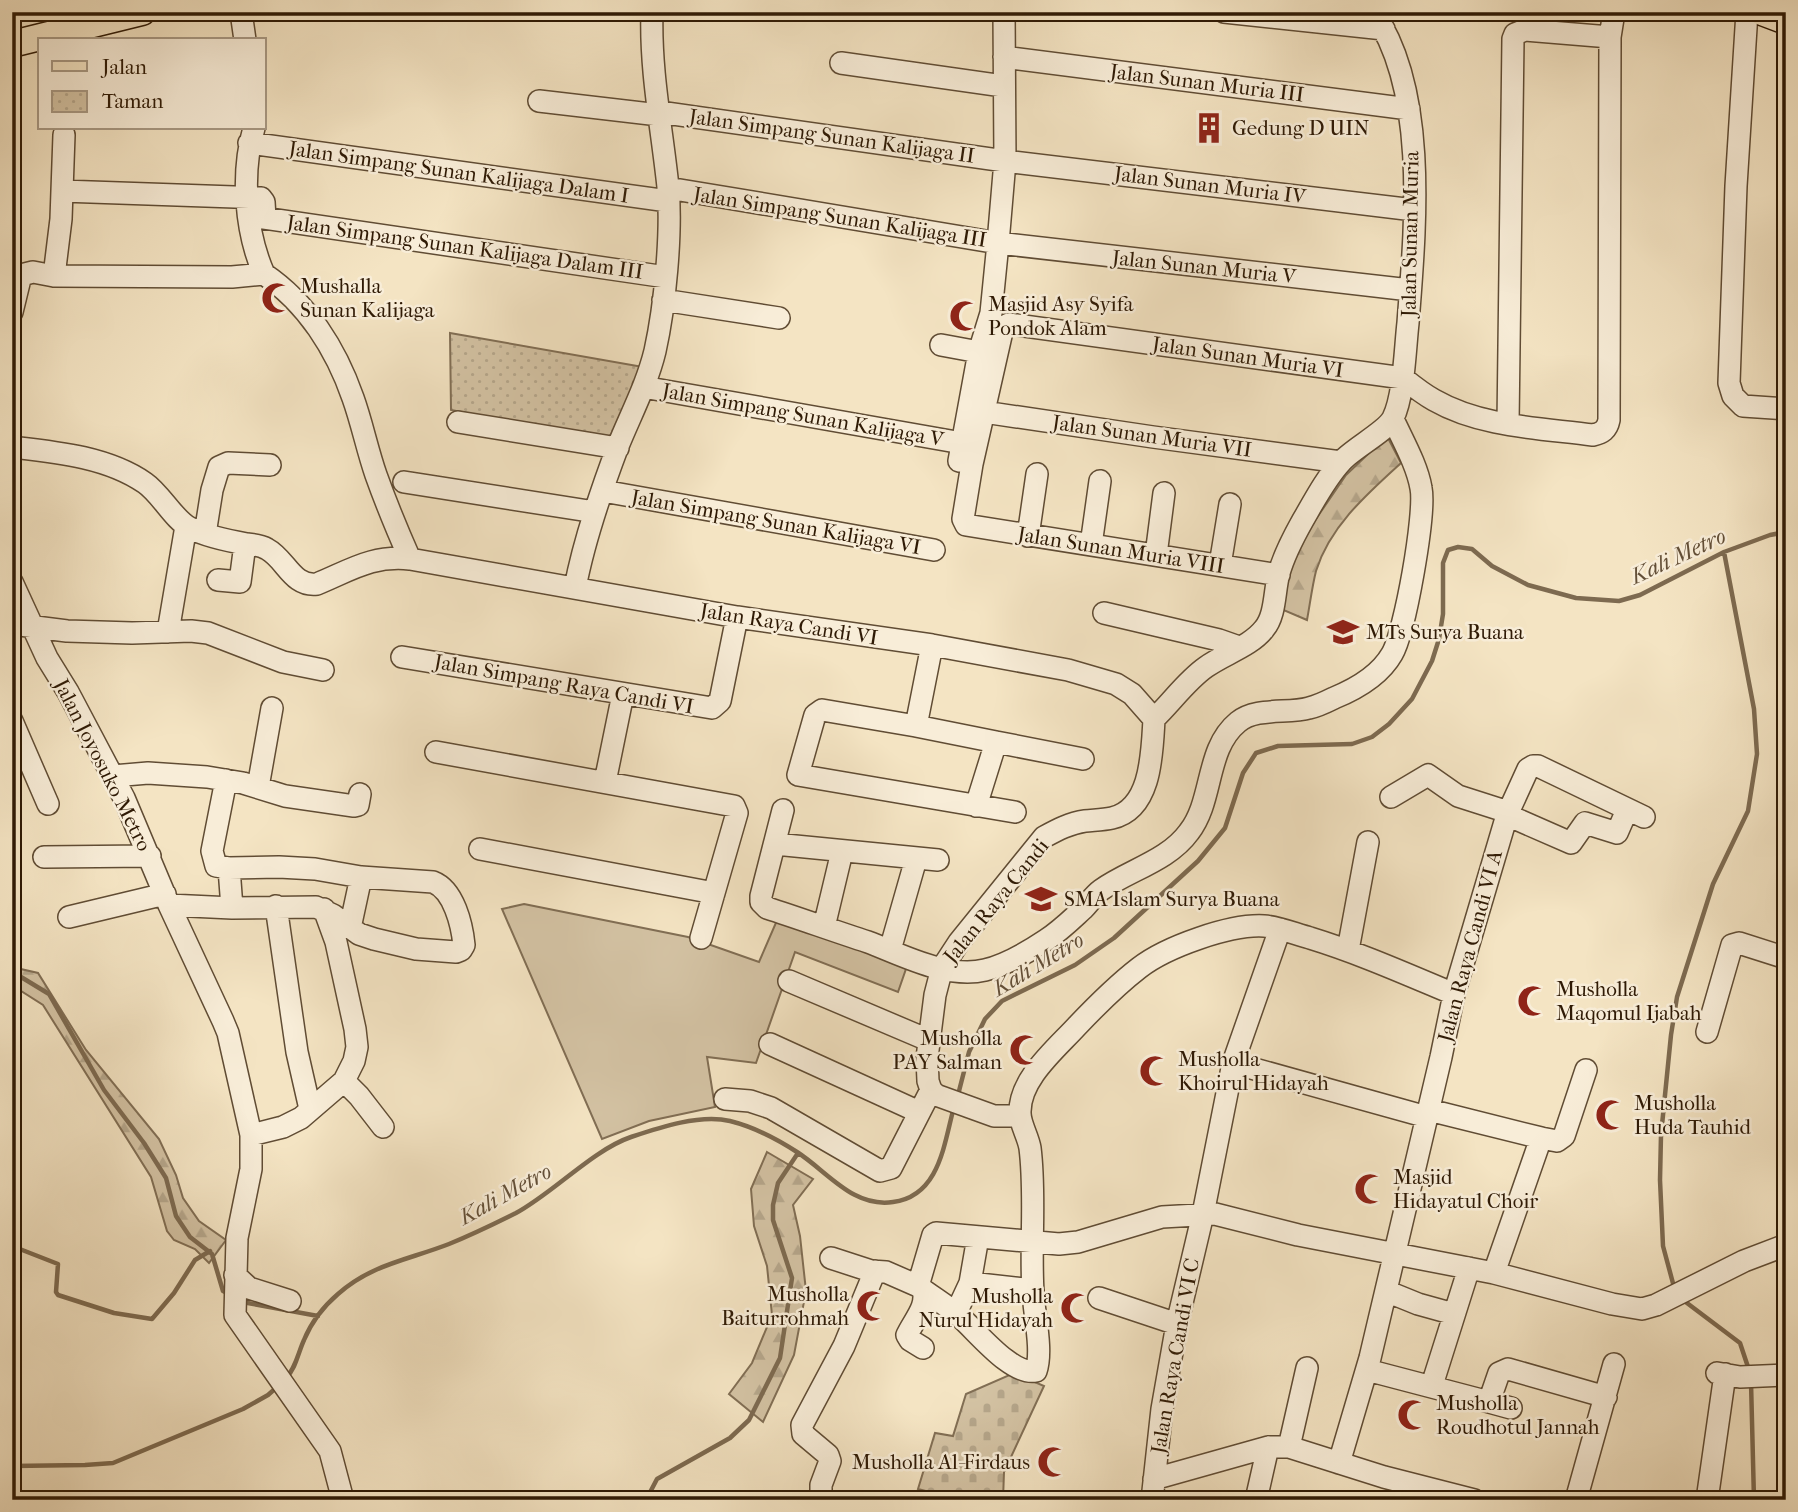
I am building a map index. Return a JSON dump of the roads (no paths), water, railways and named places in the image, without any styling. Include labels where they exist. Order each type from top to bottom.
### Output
[{"type":"main road","points":[[12,44],[142,12]]},
{"type":"street","points":[[241,12],[245,38]]},
{"type":"street","points":[[575,588],[595,512],[610,493],[618,448],[655,351],[663,300],[672,193],[659,113],[651,40],[652,12]]},
{"type":"street","points":[[1224,12],[1378,21]]},
{"type":"street","points":[[953,495],[979,352],[990,313],[998,243],[1005,160],[1001,13]]},
{"type":"street","points":[[1403,378],[1435,401],[1457,411],[1508,424],[1593,435],[1608,426],[1609,37],[1614,13]]},
{"type":"street","points":[[1765,14],[1736,186],[1729,383],[1733,396],[1743,406],[1786,409]]},
{"type":"street","name":"Jalan Sunan Muria","points":[[1378,21],[1393,48],[1409,109],[1414,210],[1403,378],[1393,419]]},
{"type":"street","points":[[1508,424],[1513,40],[1515,34],[1525,30],[1609,37]]},
{"type":"street","name":"Jalan Sunan Muria III","points":[[1004,57],[1409,109]]},
{"type":"street","points":[[841,63],[1003,86]]},
{"type":"street","name":"Jalan Simpang Sunan Kalijaga II","points":[[539,101],[659,113],[1005,160]]},
{"type":"street","points":[[54,275],[64,135]]},
{"type":"street","points":[[251,136],[257,257],[264,274],[303,306],[337,362],[354,397],[376,475],[410,559]]},
{"type":"street","name":"Jalan Simpang Sunan Kalijaga Dalam I","points":[[251,136],[672,193]]},
{"type":"street","name":"Jalan Sunan Muria IV","points":[[1005,160],[1414,210]]},
{"type":"street","name":"Jalan Simpang Sunan Kalijaga Dalam III","points":[[62,191],[254,210],[666,277]]},
{"type":"street","name":"Jalan Simpang Sunan Kalijaga III","points":[[672,193],[998,243]]},
{"type":"street","name":"Jalan Sunan Muria V","points":[[998,243],[1410,290]]},
{"type":"street","points":[[12,312],[21,275],[33,272],[54,275],[264,274]]},
{"type":"street","points":[[663,300],[779,318]]},
{"type":"street","name":"Jalan Sunan Muria VI","points":[[984,412],[1001,334],[1003,327],[1009,324],[1403,378]]},
{"type":"street","points":[[941,345],[979,352]]},
{"type":"street","name":"Jalan Simpang Sunan Kalijaga V","points":[[643,387],[962,443]]},
{"type":"street","name":"Jalan Sunan Muria VII","points":[[984,412],[1153,438],[1331,460]]},
{"type":"street","name":"Jalan Sunan Muria VIII","points":[[984,412],[972,464],[964,522],[966,525],[1279,575]]},
{"type":"street","points":[[783,810],[761,901],[767,908],[942,968],[961,971],[983,971],[1006,963],[1045,941],[1067,925],[1101,890],[1180,843],[1190,832],[1201,810],[1226,734],[1240,720],[1259,713],[1309,708],[1357,686],[1379,671],[1393,653],[1403,623],[1417,549],[1422,491],[1393,419],[1331,460],[1279,575],[1265,629],[1229,644],[1154,719]]},
{"type":"street","points":[[458,422],[618,448]]},
{"type":"street","points":[[12,447],[83,458],[127,473],[146,484],[195,530],[245,544],[240,582],[218,580]]},
{"type":"street","points":[[168,632],[195,530],[219,467],[228,463],[270,465]]},
{"type":"street","points":[[1028,536],[1037,474]]},
{"type":"street","points":[[1091,545],[1100,481]]},
{"type":"street","points":[[404,482],[595,512]]},
{"type":"street","name":"Jalan Simpang Sunan Kalijaga VI","points":[[610,493],[934,550]]},
{"type":"street","points":[[1156,555],[1164,493]]},
{"type":"street","points":[[1220,565],[1230,505]]},
{"type":"street","name":"Jalan Raya Candi VI","points":[[245,544],[265,548],[275,554],[301,582],[309,585],[317,584],[367,561],[380,558],[410,559],[737,617],[932,645],[1028,662],[1106,680],[1132,694],[1154,719]]},
{"type":"street","name":"Jalan Joyosuko Metro","points":[[12,582],[22,626],[47,658],[68,692],[114,776],[228,1033],[251,1135],[251,1169],[238,1228],[234,1311],[237,1320],[330,1451],[343,1500]]},
{"type":"street","points":[[1104,613],[1229,644]]},
{"type":"street","name":"Jalan Simpang Raya Candi VI","points":[[402,657],[706,708],[716,707],[720,701],[737,617]]},
{"type":"street","points":[[22,626],[103,632],[208,633],[283,662],[323,670]]},
{"type":"street","points":[[916,726],[932,645]]},
{"type":"street","points":[[605,782],[623,694]]},
{"type":"street","points":[[258,787],[272,708]]},
{"type":"street","points":[[1016,812],[798,775],[818,712],[822,710],[916,726],[1083,759]]},
{"type":"street","name":"Jalan Raya Candi","points":[[931,1086],[928,1040],[942,968],[959,942],[1044,837],[1063,827],[1114,818],[1134,806],[1147,777],[1154,719]]},
{"type":"street","points":[[12,721],[48,804]]},
{"type":"street","points":[[976,806],[996,742]]},
{"type":"street","points":[[436,752],[734,806],[737,813],[701,938]]},
{"type":"street","name":"Jalan Raya Candi VI A","points":[[1339,1464],[1367,1370],[1454,994],[1507,813],[1528,769],[1533,766],[1636,813],[1616,833],[1584,823],[1575,840],[1570,843],[1507,813]]},
{"type":"street","points":[[114,776],[158,774],[226,780],[285,796],[354,806],[358,806],[360,794]]},
{"type":"street","points":[[1391,797],[1428,775],[1458,796],[1507,813]]},
{"type":"street","points":[[69,917],[167,900],[232,908],[276,906],[324,909],[350,928],[374,939],[416,949],[456,952],[461,950],[464,945],[454,906],[442,886],[315,869],[216,866],[212,851],[226,780]]},
{"type":"street","points":[[1348,950],[1368,842]]},
{"type":"street","points":[[775,844],[938,860]]},
{"type":"street","points":[[480,849],[714,893]]},
{"type":"street","points":[[44,857],[150,856]]},
{"type":"street","points":[[824,927],[840,860]]},
{"type":"street","points":[[890,950],[914,866]]},
{"type":"street","points":[[229,868],[232,908]]},
{"type":"street","points":[[350,928],[361,877]]},
{"type":"street","points":[[276,906],[297,1052],[310,1109]]},
{"type":"street","points":[[251,1135],[283,1128],[301,1118],[344,1081],[357,1047],[336,942],[324,909]]},
{"type":"street","points":[[831,1258],[886,1272],[921,1288],[956,1313],[1003,1358],[1024,1370],[1036,1371],[1038,1349],[1033,1290],[1030,1151],[1020,1116],[1021,1100],[1030,1082],[1049,1057],[1090,1012],[1141,966],[1180,946],[1219,932],[1249,927],[1280,929],[1348,950],[1454,994]]},
{"type":"street","name":"Jalan Raya Candi VI C","points":[[1153,1490],[1162,1409],[1177,1324],[1203,1214],[1233,1063],[1280,929]]},
{"type":"street","points":[[1707,1032],[1731,945],[1740,943],[1786,958]]},
{"type":"street","points":[[789,981],[928,1040]]},
{"type":"street","points":[[770,1044],[914,1109]]},
{"type":"street","points":[[1233,1063],[1428,1113],[1557,1141],[1564,1136],[1586,1070]]},
{"type":"street","points":[[344,1081],[383,1127]]},
{"type":"street","points":[[725,1099],[750,1101],[771,1108],[880,1171],[891,1168],[914,1109],[931,1086],[981,1112],[994,1116],[1020,1116]]},
{"type":"street","points":[[1494,1273],[1541,1138]]},
{"type":"street","points":[[923,1348],[907,1335],[923,1307],[925,1298],[921,1288],[934,1233],[1059,1244],[1078,1242],[1162,1217],[1215,1214],[1298,1235],[1494,1273],[1612,1304],[1642,1309],[1697,1286],[1744,1261],[1786,1245]]},
{"type":"street","points":[[956,1313],[970,1283],[978,1237]]},
{"type":"street","points":[[1432,1385],[1469,1268]]},
{"type":"street","points":[[821,1500],[821,1485],[830,1461],[828,1455],[803,1434],[802,1425],[844,1346],[875,1271]]},
{"type":"street","points":[[235,1279],[249,1288],[290,1301]]},
{"type":"street","points":[[970,1283],[1033,1290]]},
{"type":"street","points":[[1386,1291],[1454,1314]]},
{"type":"street","points":[[1099,1298],[1177,1324]]},
{"type":"street","points":[[1576,1500],[1614,1364]]},
{"type":"street","points":[[1256,1500],[1307,1368]]},
{"type":"street","points":[[1489,1402],[1499,1373],[1508,1369],[1606,1397]]},
{"type":"street","points":[[1367,1370],[1511,1408]]},
{"type":"street","points":[[1707,1500],[1734,1375],[1786,1375]]},
{"type":"street","points":[[1153,1490],[1278,1447],[1474,1500]]},
{"type":"waterway","name":"Kali Metro","points":[[958,1095],[969,1052],[985,1019],[1002,1001],[1075,965],[1114,938],[1198,861],[1225,828],[1243,773],[1256,753],[1278,746],[1352,744],[1372,737],[1389,724],[1412,699],[1432,661],[1439,639],[1443,614],[1443,563],[1448,550],[1458,547],[1472,549],[1492,566],[1528,585],[1576,598],[1619,601],[1640,595],[1724,552],[1786,532]]},
{"type":"waterway","points":[[1674,1287],[1663,1246],[1660,1180],[1661,1135],[1671,1035],[1677,997],[1713,884],[1748,811],[1757,754],[1754,709],[1724,552]]},
{"type":"waterway","points":[[12,974],[49,994],[104,1090],[144,1143],[166,1178],[176,1216],[190,1237],[212,1254],[223,1291],[229,1294]]},
{"type":"waterway","name":"Kali Metro","points":[[286,1378],[295,1365],[314,1321],[323,1309],[351,1284],[377,1269],[449,1244],[516,1213],[588,1161],[631,1137],[693,1120],[730,1121],[756,1130],[789,1147],[842,1187],[865,1200],[893,1202],[909,1198],[921,1190],[930,1179],[943,1151],[954,1107]]},
{"type":"waterway","points":[[646,1500],[657,1479],[730,1438],[749,1420],[780,1358],[792,1278],[773,1220],[773,1205],[778,1183],[798,1153]]},
{"type":"waterway","points":[[12,1246],[58,1264],[58,1295],[114,1313],[152,1319],[174,1293],[195,1260],[210,1251]]},
{"type":"waterway","points":[[1683,1300],[1740,1343],[1749,1370]]},
{"type":"waterway","points":[[242,1302],[318,1316]]},
{"type":"waterway","points":[[1751,1382],[1754,1500]]},
{"type":"waterway","name":"Kali Metro","points":[[12,1466],[113,1463],[243,1409],[277,1387]]},
{"type":"place","name":"Gedung D UIN","points":[[1209,128]]},
{"type":"place","name":"Mushalla Sunan Kalijaga","points":[[277,298]]},
{"type":"place","name":"Masjid Asy Syifa Pondok Alam","points":[[965,316]]},
{"type":"place","name":"MTs Surya Buana","points":[[1343,632]]},
{"type":"place","name":"SMA Islam Surya Buana","points":[[1041,899]]},
{"type":"place","name":"Musholla Maqomul Ijabah","points":[[1533,1001]]},
{"type":"place","name":"Musholla PAY Salman","points":[[1025,1050]]},
{"type":"place","name":"Musholla Khoirul Hidayah","points":[[1155,1071]]},
{"type":"place","name":"Musholla Huda Tauhid","points":[[1611,1115]]},
{"type":"place","name":"Masjid Hidayatul Choir","points":[[1370,1189]]},
{"type":"place","name":"Musholla Baiturrohmah","points":[[872,1306]]},
{"type":"place","name":"Musholla Nurul Hidayah","points":[[1076,1308]]},
{"type":"place","name":"Musholla Roudhotul Jannah","points":[[1413,1415]]},
{"type":"place","name":"Musholla Al-Firdaus","points":[[1053,1462]]}]
